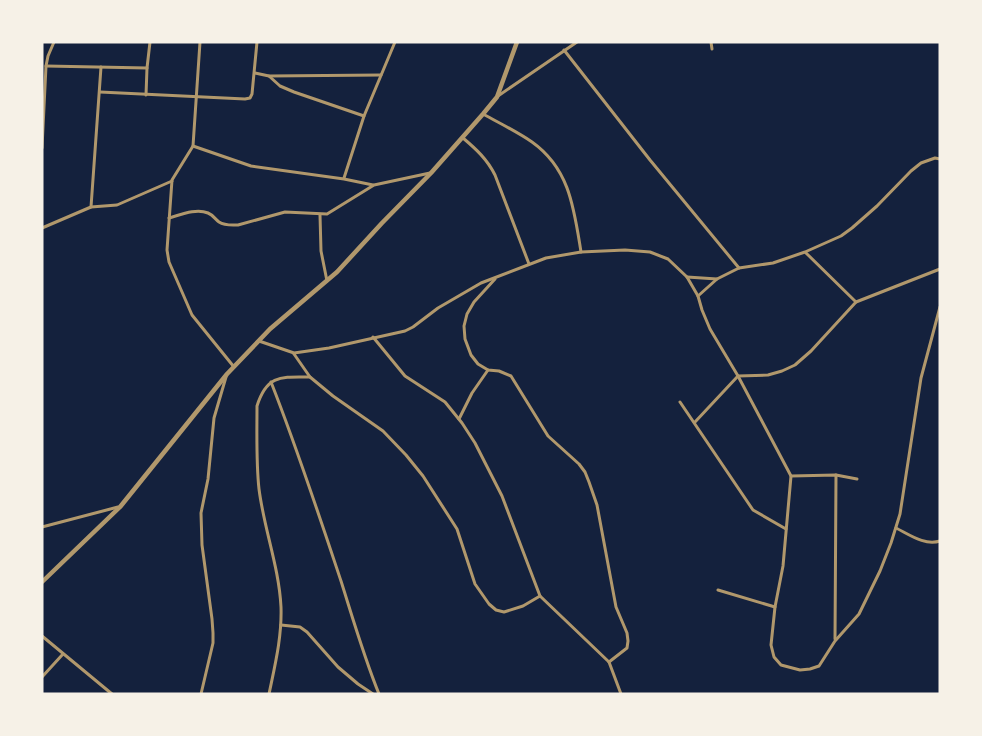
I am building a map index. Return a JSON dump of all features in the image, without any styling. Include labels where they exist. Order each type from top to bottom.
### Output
[{"type":"street","points":[[42,148],[46,66],[54,42]]},
{"type":"street","points":[[146,95],[150,42]]},
{"type":"street","points":[[200,42],[193,146],[172,180],[167,250],[169,262],[192,315],[234,367]]},
{"type":"street","points":[[100,92],[250,98],[255,73],[257,42]]},
{"type":"street","points":[[344,178],[364,116],[395,42]]},
{"type":"street","points":[[497,97],[517,42]]},
{"type":"street","points":[[42,582],[120,507],[226,374],[270,329],[337,272],[431,173],[497,97],[577,42]]},
{"type":"street","points":[[711,42],[712,49]]},
{"type":"street","points":[[564,50],[650,160],[740,268]]},
{"type":"street","points":[[46,66],[147,68]]},
{"type":"street","points":[[91,207],[101,67]]},
{"type":"street","points":[[255,73],[269,76],[381,75]]},
{"type":"street","points":[[269,76],[280,86],[294,92],[364,116]]},
{"type":"street","points":[[483,114],[532,142],[559,170],[573,204],[581,252]]},
{"type":"street","points":[[462,138],[483,155],[489,164],[529,264]]},
{"type":"street","points":[[193,146],[251,166],[344,178],[374,185]]},
{"type":"street","points":[[698,296],[717,279],[740,268],[773,263],[841,236],[877,206],[921,163],[935,158],[940,159]]},
{"type":"street","points":[[169,218],[202,212],[209,213],[219,222],[238,225],[285,212],[327,214],[374,185],[431,173]]},
{"type":"street","points":[[42,228],[91,207],[117,205],[172,180]]},
{"type":"street","points":[[320,215],[321,251],[327,281]]},
{"type":"street","points":[[259,341],[294,353],[405,331],[481,283],[552,256],[626,250],[650,252],[668,259],[687,277],[698,296],[710,329],[738,376],[791,476],[783,566],[771,645],[774,657],[781,664],[800,670],[819,666],[859,614],[880,571],[900,514],[921,378],[940,307]]},
{"type":"street","points":[[805,252],[856,302]]},
{"type":"street","points":[[695,422],[738,376],[768,375],[795,365],[856,302],[940,269]]},
{"type":"street","points":[[496,277],[474,302],[467,315],[464,326],[465,339],[471,355],[478,364],[488,370],[499,371],[511,376],[548,436],[585,472],[597,506],[616,607],[627,633],[627,648],[609,662]]},
{"type":"street","points":[[687,277],[717,279]]},
{"type":"street","points":[[373,337],[405,376],[445,402],[459,419],[475,443],[502,496],[540,596],[609,662],[621,694]]},
{"type":"street","points":[[294,353],[310,377],[383,431],[406,454],[457,529],[475,584],[489,604],[496,610],[504,612],[523,606],[540,596]]},
{"type":"street","points":[[459,419],[472,393],[488,370]]},
{"type":"street","points":[[201,694],[213,644],[213,633],[202,545],[201,513],[208,478],[214,418],[226,374]]},
{"type":"street","points":[[269,694],[281,625],[278,584],[259,490],[257,406],[260,396],[277,378],[310,377]]},
{"type":"street","points":[[271,382],[290,430],[360,645],[380,694]]},
{"type":"street","points":[[680,402],[753,510],[786,529]]},
{"type":"street","points":[[791,476],[836,475],[857,479]]},
{"type":"street","points":[[836,475],[836,641]]},
{"type":"street","points":[[42,527],[120,507]]},
{"type":"street","points":[[896,528],[927,543],[940,541]]},
{"type":"street","points":[[718,590],[775,607]]},
{"type":"street","points":[[281,625],[300,627],[307,632],[338,667],[373,694]]},
{"type":"street","points":[[42,636],[112,694]]},
{"type":"street","points":[[42,677],[63,654]]}]
